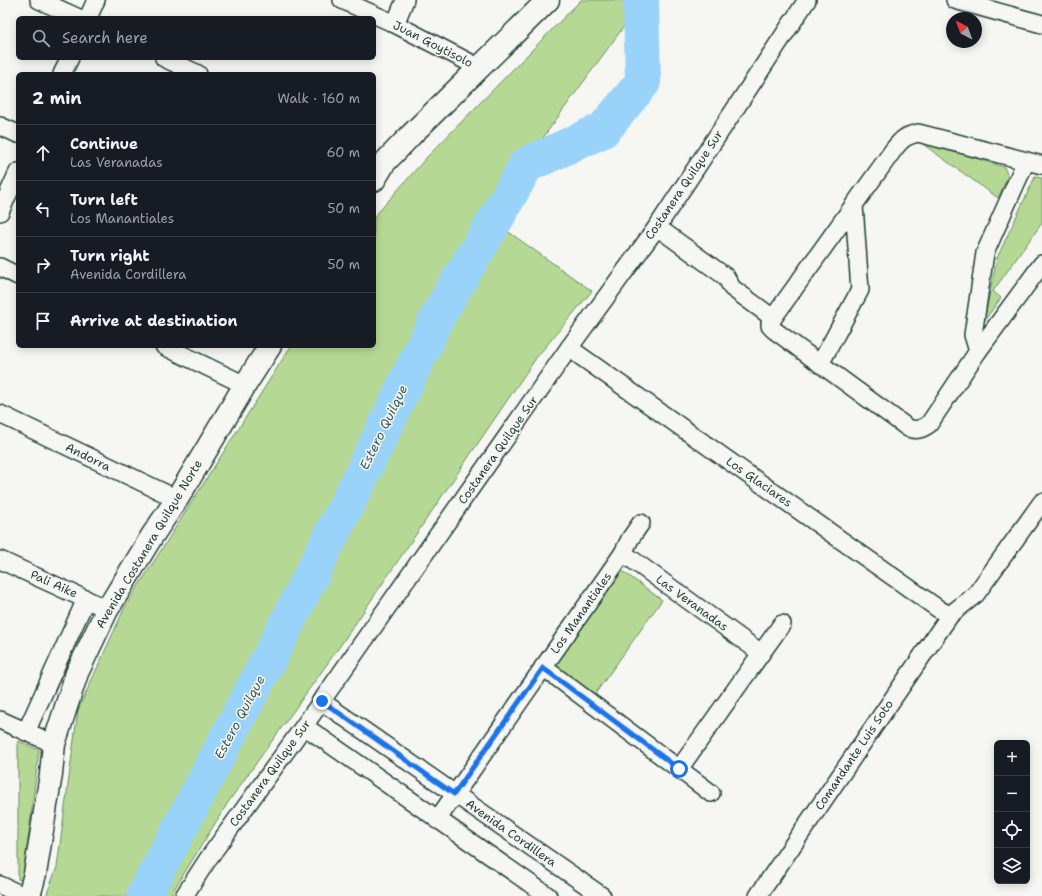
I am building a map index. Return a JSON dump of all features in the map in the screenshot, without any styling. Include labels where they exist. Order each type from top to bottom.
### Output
[{"type":"main road","points":[[376,173],[380,160],[411,135],[548,0]]},
{"type":"main road","name":"Avenida Costanera Quilque Norte","points":[[29,896],[35,874],[51,774],[54,744],[77,673],[108,610],[269,348]]},
{"type":"street","points":[[39,0],[75,16]]},
{"type":"street","points":[[89,16],[96,0]]},
{"type":"street","name":"Juan Goytisolo","points":[[342,0],[395,24],[480,68]]},
{"type":"street","points":[[395,24],[405,0]]},
{"type":"street","name":"Costanera Quilque Sur","points":[[184,896],[208,859],[322,701],[569,348],[657,227],[807,0]]},
{"type":"street","points":[[955,0],[1042,24]]},
{"type":"street","points":[[63,72],[69,60]]},
{"type":"street","points":[[168,60],[194,72]]},
{"type":"street","points":[[0,126],[16,133]]},
{"type":"street","points":[[978,351],[973,335],[985,253],[1034,163],[918,133],[908,135],[902,139],[894,149],[770,322],[770,326],[774,330],[908,428],[915,430],[922,429],[929,424],[978,351],[1042,264]]},
{"type":"street","points":[[0,212],[16,176]]},
{"type":"street","points":[[820,364],[860,290],[854,205]]},
{"type":"street","points":[[657,227],[726,277],[732,288],[773,318]]},
{"type":"street","points":[[0,267],[16,275]]},
{"type":"street","points":[[168,348],[245,385]]},
{"type":"street","name":"Los Glaciares","points":[[569,348],[940,610],[950,615]]},
{"type":"street","name":"Andorra","points":[[0,414],[177,499]]},
{"type":"street","points":[[950,615],[976,594],[1042,502]]},
{"type":"street","name":"Los Manantiales","points":[[437,820],[623,553],[630,539],[641,523]]},
{"type":"street","name":"Las Veranadas","points":[[623,553],[761,653]]},
{"type":"street","name":"Pali Aike","points":[[0,560],[108,610]]},
{"type":"street","name":"Avenida Costanera Quilque Norte","points":[[26,732],[86,599]]},
{"type":"street","name":"Comandante Luis Soto","points":[[758,896],[950,615]]},
{"type":"street","points":[[679,769],[782,624]]},
{"type":"street","points":[[543,668],[711,793]]},
{"type":"street","name":"Avenida Cordillera","points":[[322,701],[602,896]]},
{"type":"street","points":[[0,720],[54,744]]},
{"type":"street","points":[[304,726],[548,896]]},
{"type":"street","points":[[0,885],[24,896]]},
{"type":"green space","points":[[581,0],[643,0],[486,216],[592,291],[536,358],[340,646],[229,801],[170,896],[46,896],[57,867],[78,710],[125,607],[290,348],[376,348],[376,215],[427,157]]},
{"type":"green space","points":[[917,140],[1004,167],[1008,176],[998,198]]},
{"type":"green space","points":[[1035,177],[1042,178],[1042,223],[993,291],[1001,298],[984,321],[997,258]]},
{"type":"green space","points":[[621,570],[662,600],[595,694],[552,665]]},
{"type":"green space","points":[[18,741],[39,750],[23,882],[18,879]]},
{"type":"waterway","name":"Estero Quilque","points":[[144,896],[277,643],[361,476],[441,310],[497,217],[526,165],[603,130],[643,82],[641,0]]},
{"type":"route","points":[[322,701],[454,794],[543,668],[679,769]]}]
